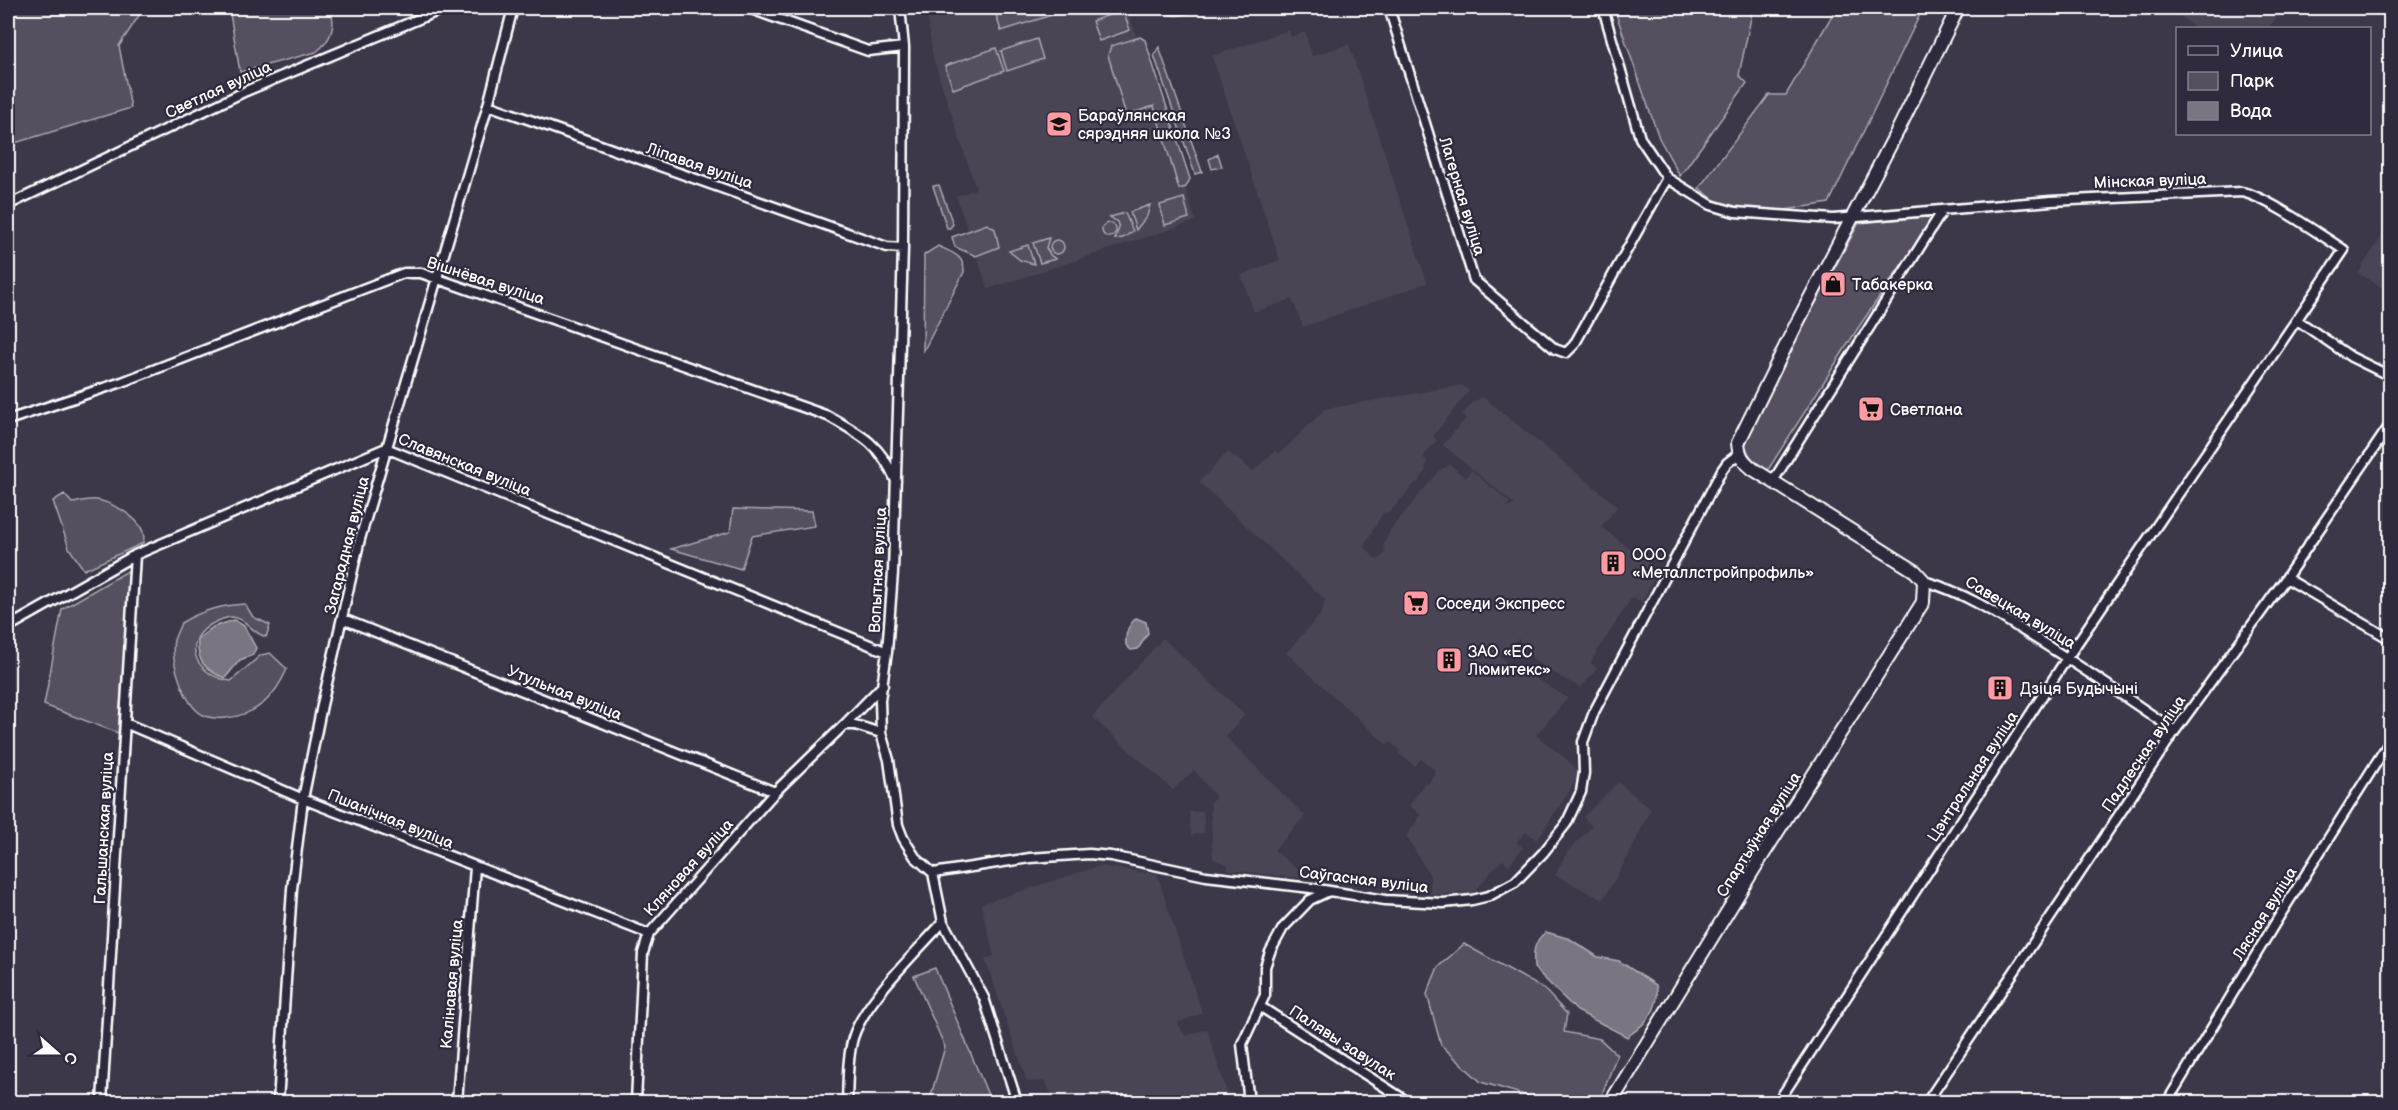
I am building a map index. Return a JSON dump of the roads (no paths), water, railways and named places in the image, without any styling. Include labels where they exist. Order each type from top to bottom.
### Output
[{"type":"main road","points":[[1739,449],[1790,336],[1853,217],[1958,8]]},
{"type":"main road","name":"Савецкая вуліца","points":[[1739,449],[1744,462],[1915,571],[1924,581]]},
{"type":"main road","name":"Спартыўная вуліца","points":[[1611,1102],[1755,867],[1904,636],[1923,602],[1924,581]]},
{"type":"street","name":"Светлая вуліца","points":[[8,206],[246,91],[445,8]]},
{"type":"street","name":"Загарадная вуліца","points":[[278,1102],[291,890],[303,799],[360,539],[488,105],[513,8]]},
{"type":"street","points":[[748,8],[868,51],[904,47]]},
{"type":"street","name":"Вопытная вуліца","points":[[900,8],[904,47],[903,248],[897,484],[887,652],[880,700],[881,733],[889,760],[898,825],[915,857],[933,873]]},
{"type":"street","name":"Лагерная вуліца","points":[[1389,8],[1474,279],[1555,349],[1566,353],[1574,345],[1667,178]]},
{"type":"street","points":[[1603,8],[1640,138],[1667,178]]},
{"type":"street","name":"Ліпавая вуліца","points":[[488,105],[887,247],[903,248]]},
{"type":"street","name":"Мінская вуліца","points":[[1667,178],[1711,205],[1735,212],[1833,219],[2051,201],[2246,193],[2267,203],[2344,250]]},
{"type":"street","points":[[1773,481],[1943,210]]},
{"type":"street","name":"Цэнтральная вуліца","points":[[1778,1102],[2067,658],[2344,250]]},
{"type":"street","name":"Вішнёвая вуліца","points":[[8,420],[122,382],[404,273],[421,273],[436,276],[828,416],[862,436],[876,448],[889,465],[897,484]]},
{"type":"street","points":[[2296,320],[2351,357],[2391,376]]},
{"type":"street","name":"Падлесная вуліца","points":[[1927,1102],[2175,731],[2286,578],[2391,425]]},
{"type":"street","name":"Славянская вуліца","points":[[8,627],[135,555],[386,448],[887,652]]},
{"type":"street","name":"Саўгасная вуліца","points":[[933,873],[1077,854],[1111,856],[1206,876],[1311,888],[1394,901],[1459,902],[1489,896],[1515,882],[1526,872],[1558,836],[1575,808],[1583,783],[1583,742],[1594,711],[1722,470],[1739,449]]},
{"type":"street","name":"Гальшанская вуліца","points":[[102,1102],[135,555]]},
{"type":"street","points":[[2286,578],[2391,639]]},
{"type":"street","name":"Савецкая вуліца","points":[[1924,581],[1942,586],[1976,602],[2067,658],[2175,731]]},
{"type":"street","name":"Утульная вуліца","points":[[343,619],[775,792]]},
{"type":"street","name":"Кляновая вуліца","points":[[636,1102],[643,953],[649,934],[775,792],[884,684]]},
{"type":"street","name":"Пшанічная вуліца","points":[[124,723],[303,799],[649,934]]},
{"type":"street","points":[[844,725],[855,725],[881,733]]},
{"type":"street","name":"Лясная вуліца","points":[[2167,1102],[2277,920],[2391,741]]},
{"type":"street","name":"Калінавая вуліца","points":[[457,1102],[475,867]]},
{"type":"street","points":[[933,873],[943,922],[984,998],[1017,1102]]},
{"type":"street","points":[[1249,1102],[1242,1044],[1265,995],[1265,967],[1275,940],[1283,928],[1310,900],[1328,892]]},
{"type":"street","points":[[847,1102],[849,1055],[863,1014],[943,922]]},
{"type":"street","name":"Палявы завулак","points":[[1261,1007],[1408,1102]]},
{"type":"water","points":[[1136,618],[1146,622],[1148,633],[1138,649],[1131,650],[1126,645],[1126,638],[1129,627]]},
{"type":"water","points":[[234,620],[244,626],[256,648],[253,655],[240,660],[225,678],[212,672],[203,664],[200,659],[198,639],[213,627]]},
{"type":"water","points":[[1546,932],[1570,939],[1598,957],[1619,961],[1656,985],[1657,1001],[1646,1021],[1627,1037],[1577,1011],[1534,968],[1536,944]]},
{"type":"place","name":"Бараўлянская сярэдняя школа №3","points":[[1059,124]]},
{"type":"place","name":"Табакерка","points":[[1833,284]]},
{"type":"place","name":"Светлана","points":[[1871,409]]},
{"type":"place","name":"ООО «Металлстройпрофиль»","points":[[1613,563]]},
{"type":"place","name":"Соседи Экспресс","points":[[1416,603]]},
{"type":"place","name":"ЗАО «ЕС Люмитекс»","points":[[1449,660]]},
{"type":"place","name":"Дзіця Будычыні","points":[[2000,688]]}]
